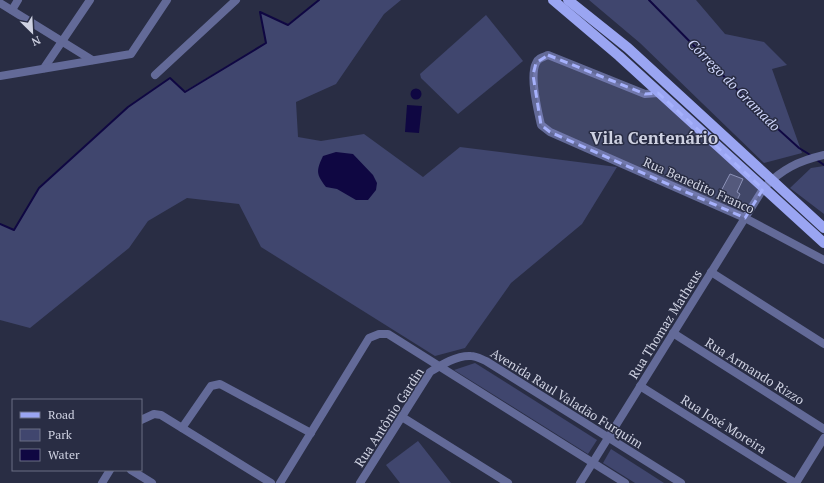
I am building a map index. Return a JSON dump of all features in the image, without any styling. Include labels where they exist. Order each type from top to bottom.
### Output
[{"type":"main road","points":[[553,0],[824,243]]},
{"type":"main road","points":[[568,0],[628,48],[824,228]]},
{"type":"street","points":[[12,10],[18,0]]},
{"type":"street","points":[[44,68],[90,0]]},
{"type":"street","points":[[0,76],[131,54],[166,0]]},
{"type":"street","points":[[155,75],[236,0]]},
{"type":"street","points":[[0,2],[92,60]]},
{"type":"street","name":"Rua Benedito Franco","points":[[658,93],[645,94],[548,55],[540,58],[536,63],[533,75],[542,125],[550,132],[745,218],[824,260]]},
{"type":"street","name":"Rua Thomaz Matheus","points":[[580,483],[763,189],[779,173],[806,160],[824,156]]},
{"type":"street","points":[[711,272],[824,344]]},
{"type":"street","name":"Rua Armando Rizzo","points":[[673,333],[824,429]]},
{"type":"street","points":[[280,483],[369,338],[379,334],[388,334],[625,483]]},
{"type":"street","name":"Avenida Raul Valadão Furquim","points":[[440,366],[464,356],[472,356],[486,361],[681,483]]},
{"type":"street","name":"Rua Antônio Gardin","points":[[360,483],[430,372],[440,366]]},
{"type":"street","points":[[182,428],[211,386],[220,384],[311,433]]},
{"type":"street","name":"Rua José Moreira","points":[[640,386],[796,483]]},
{"type":"street","points":[[142,420],[154,414],[161,415],[272,483]]},
{"type":"street","points":[[402,417],[508,483]]},
{"type":"street","points":[[796,483],[824,438]]},
{"type":"street","points":[[102,483],[109,471]]},
{"type":"street","points":[[133,471],[152,483]]},
{"type":"highlighted area","points":[[548,55],[645,94],[658,93],[763,189],[745,218],[550,132],[541,125],[533,75],[536,63]]},
{"type":"green space","points":[[319,0],[401,0],[384,14],[336,84],[296,102],[298,137],[321,141],[364,134],[423,177],[460,147],[617,167],[582,224],[511,283],[465,348],[435,356],[261,247],[239,204],[187,198],[148,221],[129,248],[30,328],[0,320],[0,224],[14,230],[39,188],[128,107],[170,78],[185,91],[266,43],[260,12],[288,24]]},
{"type":"green space","points":[[589,0],[696,0],[725,34],[764,42],[787,65],[772,69],[802,153],[764,163],[640,43]]},
{"type":"green space","points":[[486,15],[523,61],[458,114],[421,78],[420,74]]},
{"type":"green space","points":[[824,166],[824,214],[790,188],[811,168]]},
{"type":"green space","points":[[475,363],[597,440],[588,454],[454,370]]},
{"type":"green space","points":[[418,441],[451,483],[400,483],[386,465]]},
{"type":"green space","points":[[611,449],[664,483],[635,483],[603,463]]},
{"type":"water","points":[[416,88],[420,90],[422,94],[420,98],[416,100],[412,98],[410,94],[412,90]]},
{"type":"water","points":[[407,105],[422,106],[419,133],[405,132]]},
{"type":"water","points":[[336,152],[353,154],[373,175],[377,183],[376,190],[368,200],[356,200],[337,189],[326,187],[323,183],[318,169],[323,156]]},
{"type":"building","points":[[730,174],[743,179],[737,192],[740,194],[736,202],[719,195]]},
{"type":"waterway","points":[[0,224],[14,230],[39,188],[128,107],[170,78],[185,92],[266,43],[260,12],[288,25],[319,0]]},
{"type":"waterway","name":"Córrego do Gramado","points":[[649,0],[757,110],[799,148],[812,156]]},
{"type":"waterway","name":"Córrego do Gramado","points":[[817,160],[824,165]]},
{"type":"district","name":"Vila Centenário","points":[[654,138]]}]
